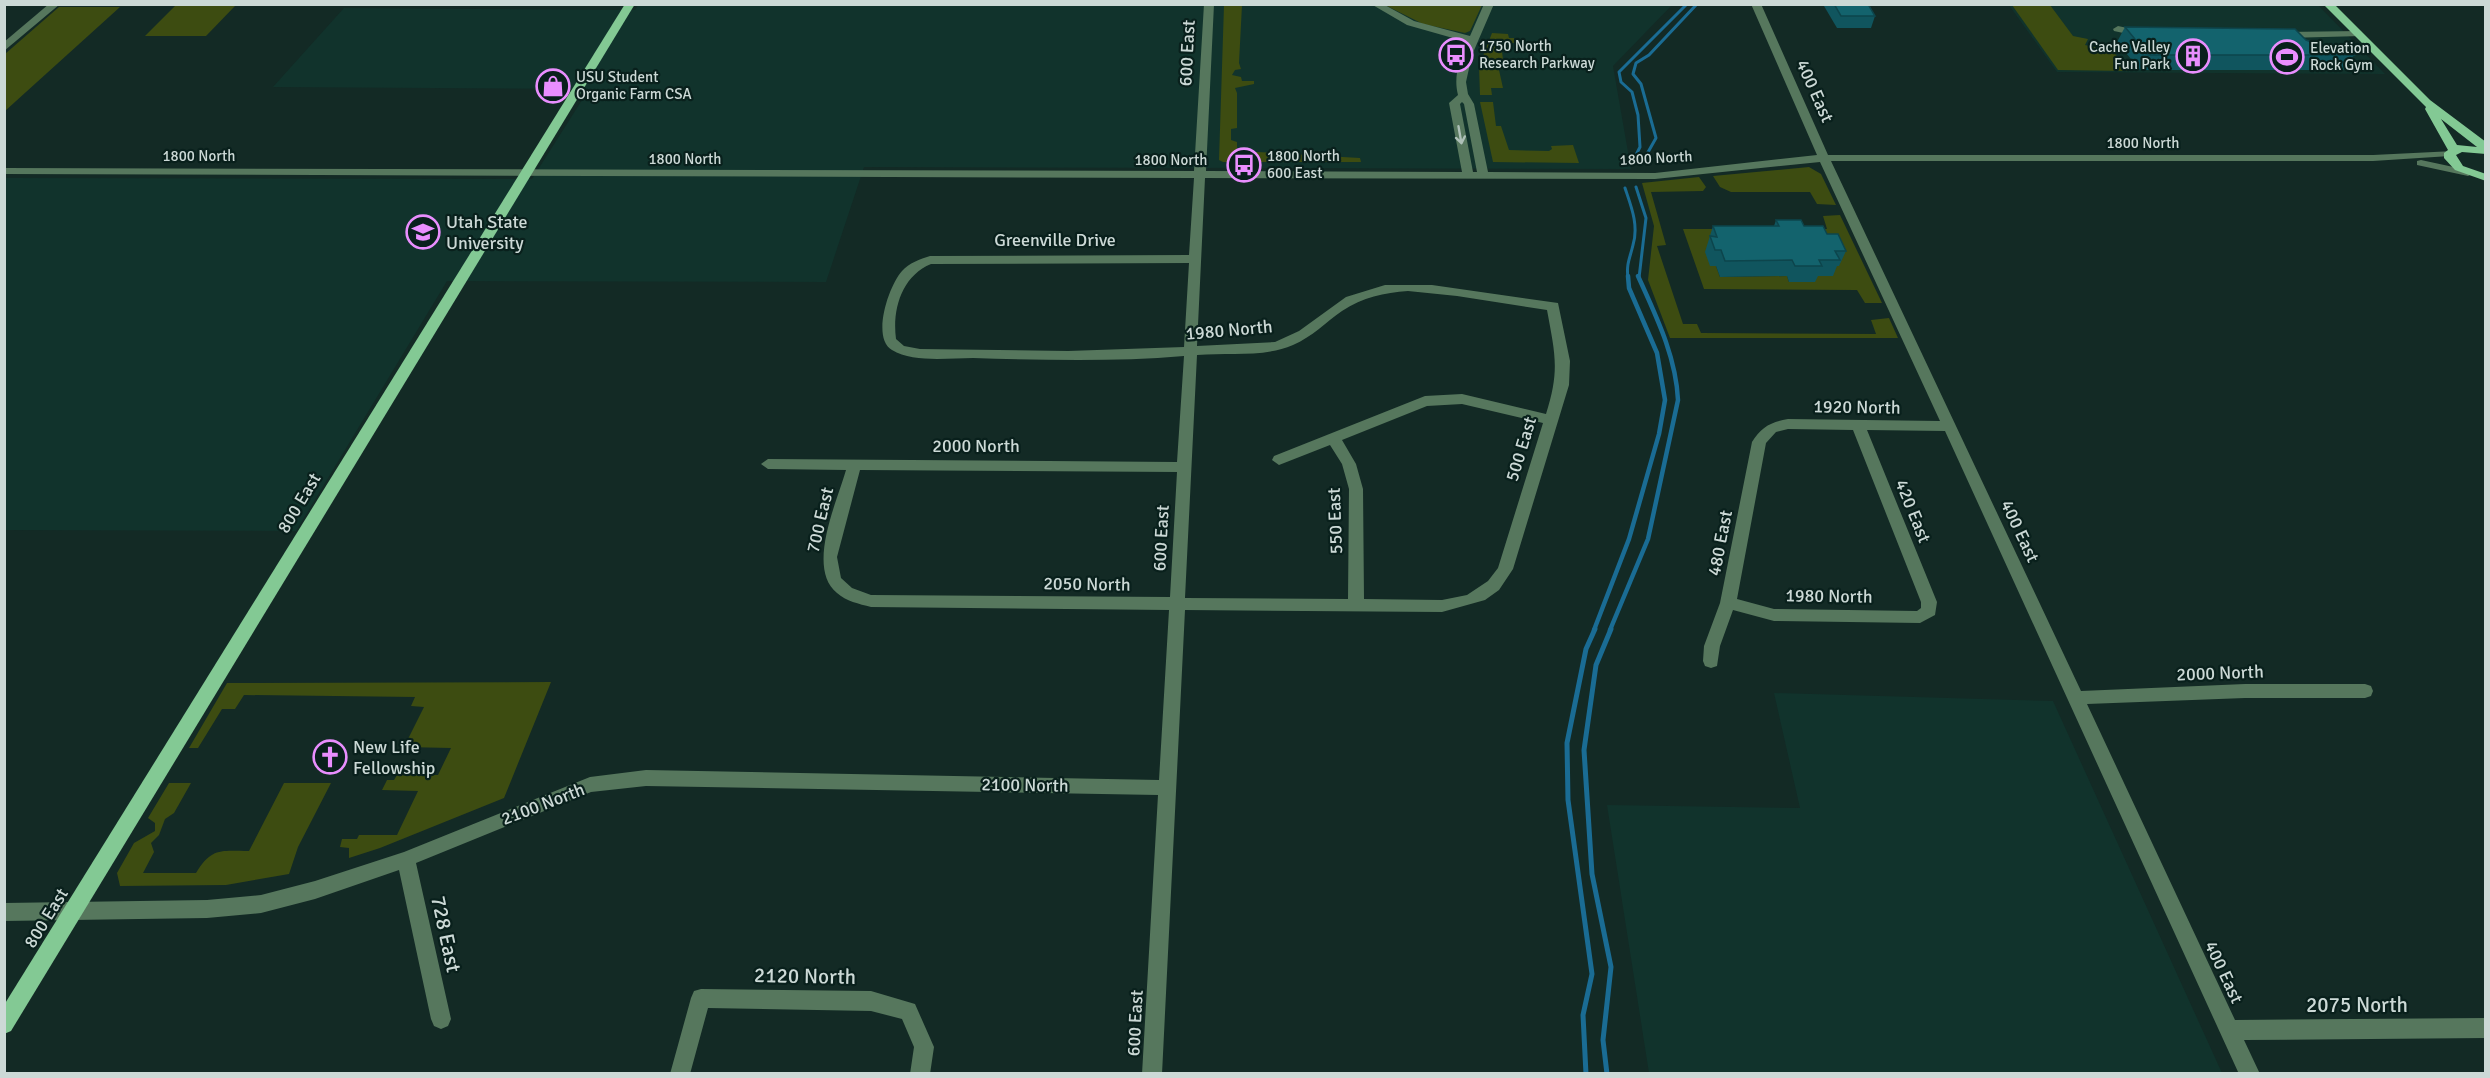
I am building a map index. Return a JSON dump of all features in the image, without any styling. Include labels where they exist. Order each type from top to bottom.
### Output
[{"type":"main road","name":"800 East","points":[[4,1024],[76,911],[630,4]]},
{"type":"main road","points":[[2328,4],[2426,102],[2486,149]]},
{"type":"main road","points":[[2426,102],[2452,152],[2453,163],[2479,178]]},
{"type":"main road","points":[[2452,152],[2469,148],[2486,149]]},
{"type":"street","points":[[4,48],[55,4]]},
{"type":"street","name":"600 East","points":[[1152,1074],[1209,4]]},
{"type":"street","points":[[1376,4],[1390,15],[1414,26],[1473,40]]},
{"type":"street","points":[[1483,175],[1468,104],[1462,97],[1461,72],[1489,4]]},
{"type":"street","name":"400 East","points":[[1756,4],[1824,158],[2250,1074]]},
{"type":"street","points":[[2118,29],[2135,34],[2151,34]]},
{"type":"street","points":[[2276,35],[2358,34]]},
{"type":"street","points":[[1462,97],[1454,103],[1468,175]]},
{"type":"street","name":"1800 North","points":[[4,171],[1655,176],[1824,158],[2373,158],[2452,152]]},
{"type":"street","name":"1800 North","points":[[2373,158],[2437,165],[2479,178]]},
{"type":"street","name":"Greenville Drive","points":[[892,344],[888,336],[888,326],[897,294],[906,274],[916,266],[930,260],[948,258],[1195,259]]},
{"type":"street","name":"1980 North","points":[[892,344],[904,350],[920,353],[1191,352],[1261,349],[1283,345],[1300,338],[1348,301],[1366,293],[1388,289],[1435,289],[1518,304],[1553,306]]},
{"type":"street","name":"500 East","points":[[1485,595],[1497,584],[1505,569],[1563,377],[1563,361],[1553,306]]},
{"type":"street","points":[[1279,460],[1334,439],[1409,405],[1445,398],[1462,399],[1551,420]]},
{"type":"street","name":"1920 North","points":[[1766,431],[1775,426],[1788,424],[1950,426]]},
{"type":"street","name":"420 East","points":[[1858,425],[1929,602],[1929,612]]},
{"type":"street","name":"480 East","points":[[1711,661],[1712,646],[1728,603],[1759,442],[1766,431]]},
{"type":"street","name":"550 East","points":[[1334,439],[1349,464],[1356,489],[1356,606]]},
{"type":"street","name":"2000 North","points":[[768,464],[1184,467]]},
{"type":"street","name":"700 East","points":[[835,584],[830,571],[829,557],[854,465]]},
{"type":"street","name":"2050 North","points":[[835,584],[852,596],[871,602],[1442,606],[1468,602],[1485,595]]},
{"type":"street","name":"1980 North","points":[[1728,603],[1774,615],[1920,617],[1929,612]]},
{"type":"street","name":"2000 North","points":[[2076,698],[2245,691],[2365,691]]},
{"type":"street","name":"2100 North","points":[[4,912],[207,909],[261,904],[315,890],[406,859],[590,785],[645,778],[1167,788]]},
{"type":"street","name":"728 East","points":[[406,859],[441,1019]]},
{"type":"street","name":"2120 North","points":[[681,1074],[701,998],[871,1000],[908,1011],[924,1047],[920,1074]]},
{"type":"street","name":"2075 North","points":[[2229,1030],[2486,1028]]},
{"type":"shaded area","name":"Utah State University","points":[[639,4],[1672,5],[1613,66],[1631,169],[864,167],[826,282],[447,281],[296,531],[5,530],[5,178],[532,179],[589,89],[273,87],[344,8],[635,10]]},
{"type":"shaded area","points":[[2009,5],[2318,5],[2385,74],[2057,72]]},
{"type":"shaded area","points":[[1774,693],[2053,701],[2222,1073],[1649,1073],[1607,805],[1800,808]]},
{"type":"green space","points":[[1224,5],[1242,5],[1239,63],[1241,69],[1235,70],[1232,75],[1241,77],[1242,81],[1254,81],[1254,84],[1235,88],[1237,128],[1231,129],[1231,140],[1237,142],[1237,152],[1249,156],[1257,152],[1360,158],[1361,162],[1223,162],[1219,160]]},
{"type":"green space","points":[[1385,5],[1482,5],[1470,31],[1465,33],[1423,24]]},
{"type":"green space","points":[[2012,5],[2050,5],[2073,36],[2088,39],[2085,45],[2098,48],[2101,43],[2108,45],[2129,71],[2058,70]]},
{"type":"green space","points":[[175,6],[235,6],[206,36],[145,36]]},
{"type":"green space","points":[[59,7],[120,7],[5,111],[5,54]]},
{"type":"green space","points":[[1492,33],[1508,34],[1509,38],[1514,38],[1514,43],[1501,43],[1504,68],[1499,70],[1503,88],[1491,88],[1492,95],[1480,95],[1479,66]]},
{"type":"green space","points":[[1480,102],[1493,102],[1496,126],[1501,126],[1509,150],[1549,151],[1552,149],[1551,146],[1573,145],[1579,163],[1493,162]]},
{"type":"green space","points":[[1809,167],[1821,174],[1836,205],[1817,204],[1810,192],[1731,192],[1720,187],[1713,176]]},
{"type":"green space","points":[[1699,177],[1706,187],[1703,191],[1651,192],[1666,245],[1657,246],[1683,324],[1697,324],[1701,333],[1876,334],[1871,320],[1889,318],[1898,338],[1670,338],[1648,280],[1654,226],[1642,183]]},
{"type":"green space","points":[[1840,215],[1882,303],[1865,303],[1857,290],[1704,289],[1683,229],[1827,229],[1823,216]],"holes":[[[1716,266],[1833,276],[1813,276],[1815,282],[1789,282],[1787,276],[1720,277]]]},
{"type":"green space","points":[[551,682],[504,798],[380,848],[349,858],[349,848],[340,847],[342,839],[357,839],[359,835],[397,835],[418,791],[382,790],[387,780],[394,780],[397,775],[438,775],[451,748],[404,747],[424,707],[411,706],[415,697],[244,695],[235,709],[222,709],[198,748],[189,748],[227,683]]},
{"type":"green space","points":[[169,783],[191,783],[174,813],[165,819],[159,835],[151,843],[154,852],[143,873],[196,873],[207,859],[218,852],[249,851],[284,783],[331,783],[298,847],[289,874],[226,885],[120,886],[117,873],[134,843],[155,831],[155,823],[148,818]]},
{"type":"building","points":[[1834,4],[1868,4],[1875,16],[1841,16]]},
{"type":"building","points":[[2125,27],[2295,29],[2306,40],[2317,44],[2343,44],[2354,55],[2148,55]]},
{"type":"building","points":[[1776,220],[1801,220],[1804,226],[1823,226],[1827,234],[1838,234],[1846,251],[1835,251],[1840,260],[1819,260],[1822,266],[1795,266],[1792,260],[1725,261],[1721,250],[1715,250],[1710,236],[1717,237],[1713,226],[1779,226]]},
{"type":"waterway","points":[[1633,161],[1640,147],[1638,115],[1632,92],[1621,82],[1619,72],[1687,4]]},
{"type":"waterway","points":[[1643,161],[1656,138],[1641,84],[1633,74],[1636,63],[1649,55],[1697,4]]},
{"type":"waterway","points":[[1636,187],[1646,218],[1639,278]]},
{"type":"waterway","points":[[1625,188],[1634,216],[1635,230],[1628,276]]},
{"type":"waterway","points":[[1594,630],[1629,539],[1659,434],[1665,400],[1657,353],[1629,288],[1628,276]]},
{"type":"waterway","points":[[1610,630],[1648,539],[1678,400],[1669,352],[1638,276]]},
{"type":"waterway","points":[[1586,1074],[1583,1015],[1592,974],[1568,800],[1567,743],[1586,649],[1595,629]]},
{"type":"waterway","points":[[1607,1074],[1603,1040],[1611,967],[1592,874],[1584,750],[1596,665],[1611,629]]},
{"type":"place","name":"1750 North Research Parkway","points":[[1456,55]]},
{"type":"place","name":"Cache Valley Fun Park","points":[[2193,56]]},
{"type":"place","name":"Elevation Rock Gym","points":[[2287,57]]},
{"type":"place","name":"USU Student Organic Farm CSA","points":[[553,86]]},
{"type":"place","name":"1800 North 600 East","points":[[1244,165]]},
{"type":"place","name":"Utah State University","points":[[423,232]]},
{"type":"place","name":"New Life Fellowship","points":[[330,757]]}]
